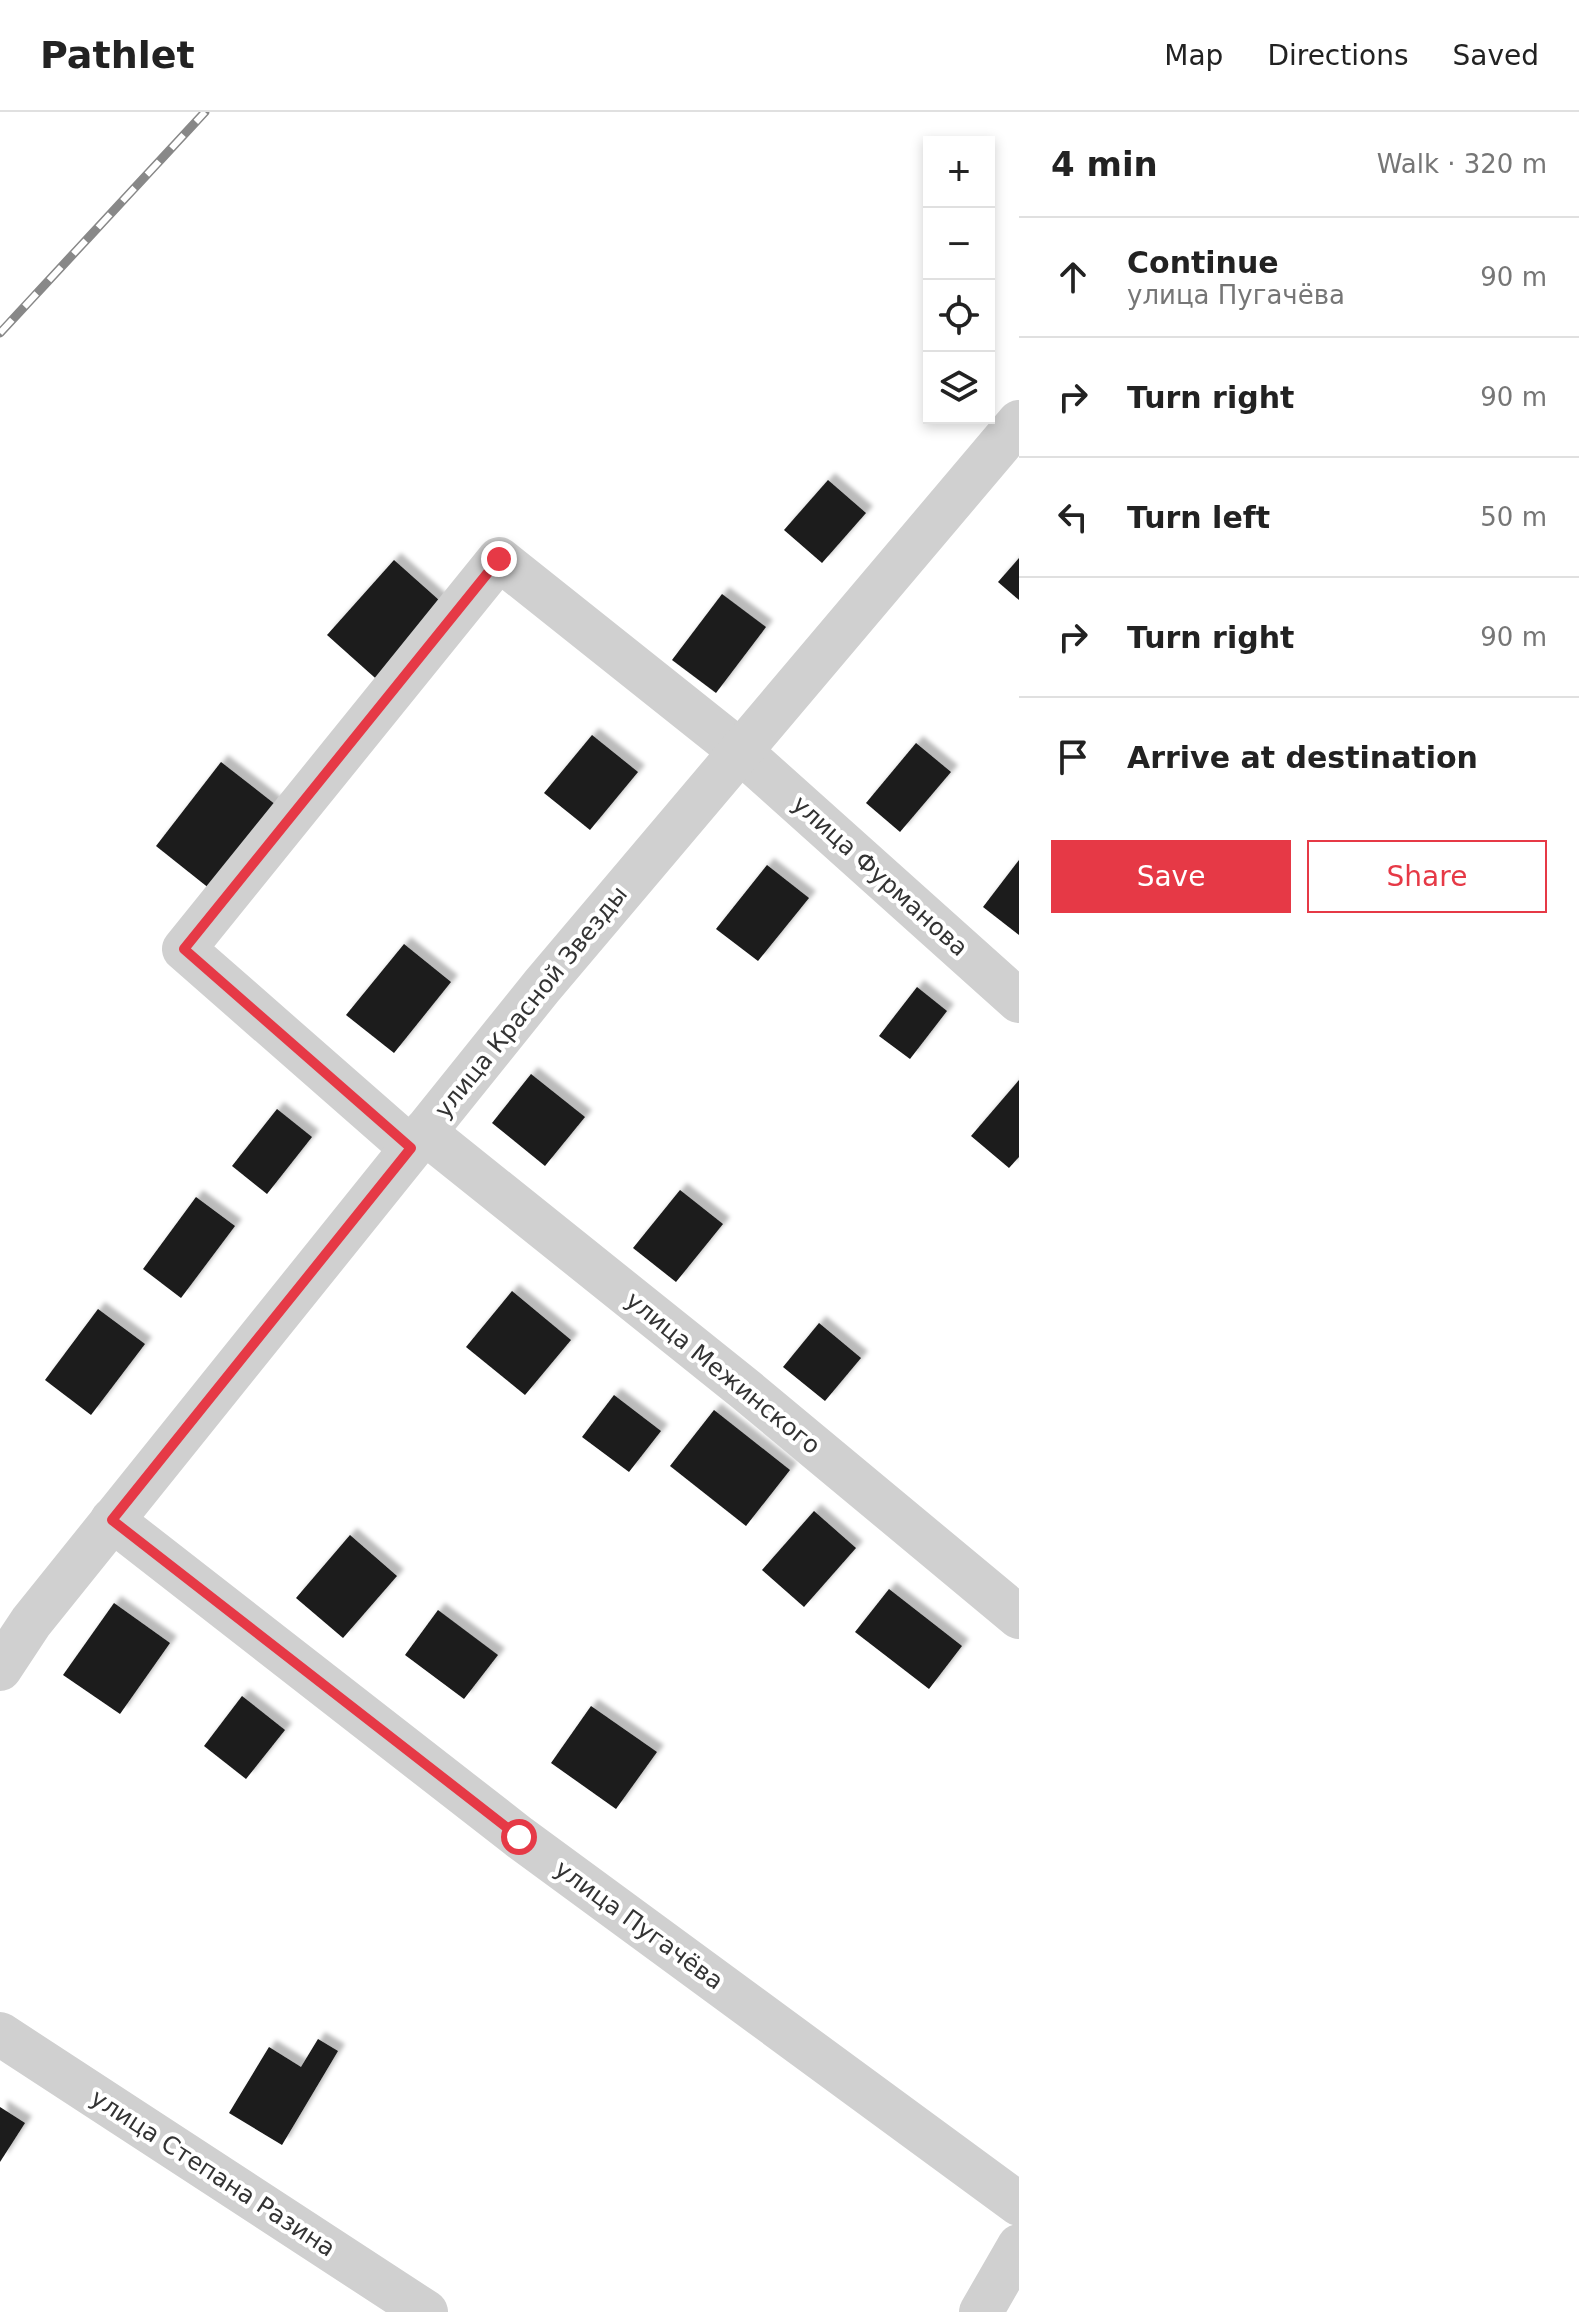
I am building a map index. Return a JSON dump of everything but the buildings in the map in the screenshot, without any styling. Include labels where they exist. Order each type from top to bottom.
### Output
[{"type":"street","name":"улица Красной Звезды","points":[[0,1669],[31,1622],[542,986],[1019,422]]},
{"type":"street","name":"улица Фурманова","points":[[418,1140],[184,949],[499,559],[740,751],[1019,1001]]},
{"type":"street","name":"улица Межинского","points":[[418,1140],[746,1390],[1019,1617]]},
{"type":"street","name":"улица Пугачёва","points":[[112,1520],[519,1837],[1019,2204]]},
{"type":"street","name":"улица Степана Разина","points":[[0,2034],[426,2312]]},
{"type":"street","points":[[981,2312],[1019,2246]]},
{"type":"railway","points":[[0,333],[205,112]]},
{"type":"route","points":[[499,559],[184,949],[411,1148],[112,1520],[519,1837]]}]
